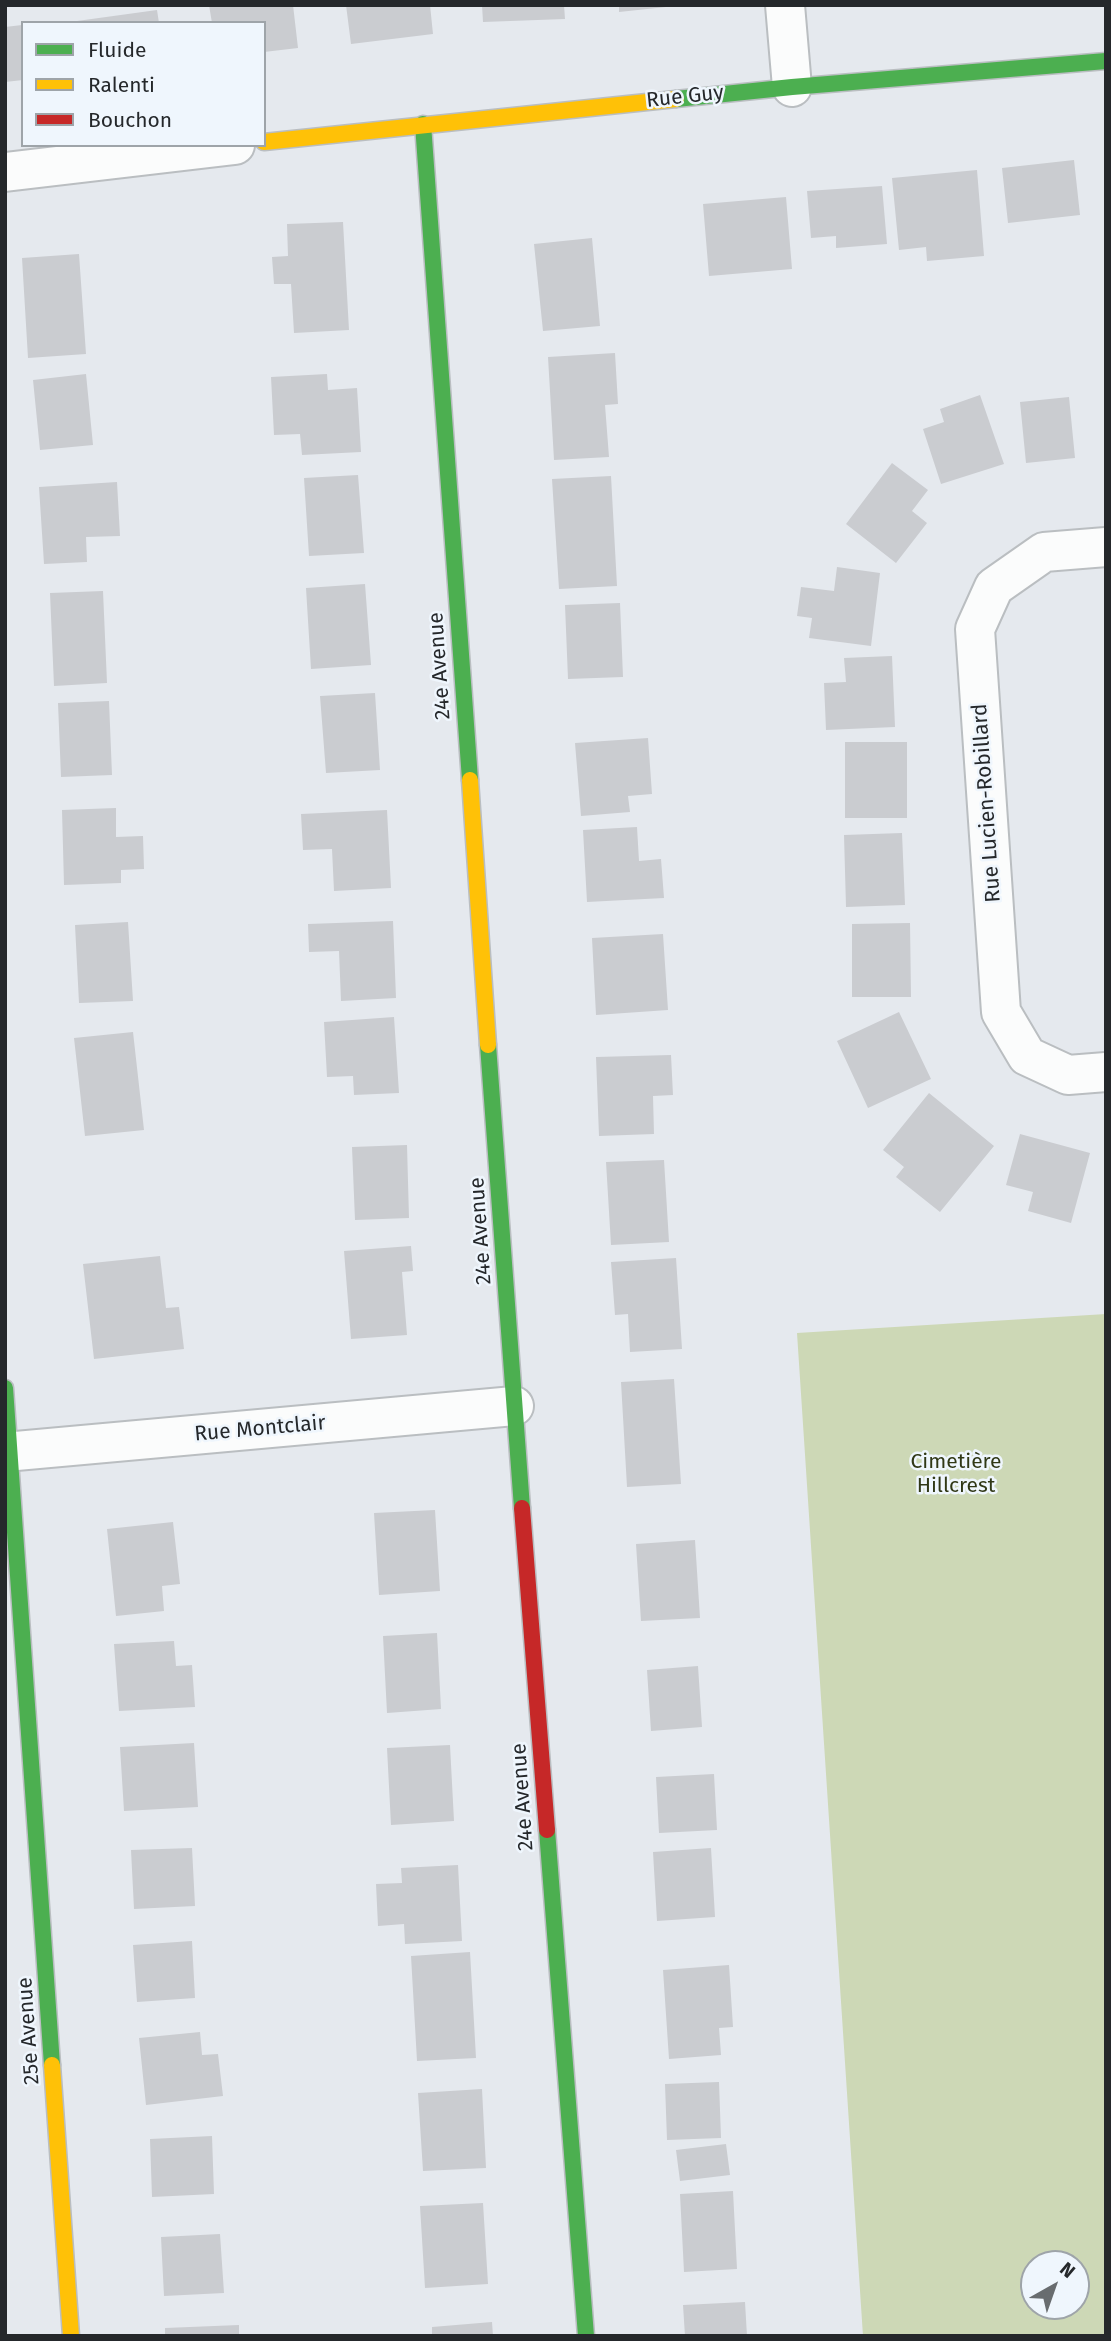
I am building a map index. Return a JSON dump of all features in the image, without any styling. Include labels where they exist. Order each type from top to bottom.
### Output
[{"type":"street","points":[[785,5],[792,87]]},
{"type":"street","name":"Rue Guy","points":[[266,142],[792,87],[1106,61]]},
{"type":"street","name":"24e Avenue","points":[[423,124],[514,1406],[586,2336]]},
{"type":"street","points":[[5,172],[218,147]]},
{"type":"street","name":"Rue Lucien-Robillard","points":[[1106,547],[1044,552],[994,587],[975,629],[1001,1012],[1027,1056],[1068,1075],[1106,1072]]},
{"type":"street","name":"25e Avenue","points":[[5,1388],[7,1452],[71,2336]]},
{"type":"street","name":"Rue Montclair","points":[[7,1452],[514,1406]]},
{"type":"green space","name":"Cimetière Hillcrest","points":[[1106,1314],[1106,2336],[863,2336],[797,1333]]},
{"type":"building","points":[[209,5],[293,5],[298,48],[266,52],[266,21],[212,21]]},
{"type":"building","points":[[346,5],[430,5],[433,34],[351,44]]},
{"type":"building","points":[[482,5],[564,5],[565,19],[483,22]]},
{"type":"building","points":[[619,5],[666,5],[666,7],[619,12]]},
{"type":"building","points":[[157,10],[159,21],[77,21]]},
{"type":"building","points":[[21,25],[21,80],[5,82],[5,27]]},
{"type":"building","points":[[1074,160],[1080,215],[1008,223],[1002,168]]},
{"type":"building","points":[[977,170],[984,256],[927,261],[926,247],[899,250],[892,178]]},
{"type":"building","points":[[882,186],[887,244],[836,248],[836,236],[811,238],[807,191]]},
{"type":"building","points":[[786,197],[792,269],[709,276],[703,204]]},
{"type":"building","points":[[343,222],[349,330],[294,333],[291,284],[274,284],[272,257],[288,256],[287,224]]},
{"type":"building","points":[[592,238],[600,326],[543,331],[534,244]]},
{"type":"building","points":[[79,254],[86,354],[28,358],[22,258]]},
{"type":"building","points":[[615,353],[618,404],[605,405],[609,457],[554,460],[548,357]]},
{"type":"building","points":[[86,374],[93,445],[40,450],[33,380]]},
{"type":"building","points":[[327,374],[328,390],[357,388],[361,452],[302,455],[300,434],[274,435],[271,377]]},
{"type":"building","points":[[980,395],[1004,464],[941,484],[923,429],[944,422],[940,409]]},
{"type":"building","points":[[1069,397],[1075,458],[1026,463],[1020,402]]},
{"type":"building","points":[[892,463],[928,490],[912,511],[927,523],[896,563],[846,524]]},
{"type":"building","points":[[358,475],[364,553],[309,556],[304,478]]},
{"type":"building","points":[[611,476],[617,586],[559,589],[552,479]]},
{"type":"building","points":[[117,482],[120,536],[86,537],[87,562],[44,564],[39,487]]},
{"type":"building","points":[[837,567],[880,573],[871,646],[809,638],[812,618],[797,616],[801,587],[834,591]]},
{"type":"building","points":[[365,584],[371,665],[311,669],[306,588]]},
{"type":"building","points":[[103,591],[107,683],[54,686],[50,593]]},
{"type":"building","points":[[620,603],[623,677],[568,679],[565,605]]},
{"type":"building","points":[[892,656],[895,727],[826,730],[824,683],[846,682],[844,658]]},
{"type":"building","points":[[375,693],[380,770],[326,773],[320,696]]},
{"type":"building","points":[[109,701],[112,775],[61,777],[58,703]]},
{"type":"building","points":[[648,738],[652,794],[628,796],[630,812],[581,816],[575,743]]},
{"type":"building","points":[[845,742],[907,742],[907,818],[845,818]]},
{"type":"building","points":[[116,808],[116,837],[143,836],[144,869],[121,870],[121,883],[64,885],[62,810]]},
{"type":"building","points":[[387,810],[391,888],[334,891],[332,849],[303,850],[301,814]]},
{"type":"building","points":[[637,827],[639,861],[661,859],[664,898],[587,902],[583,830]]},
{"type":"building","points":[[902,833],[905,905],[846,907],[844,835]]},
{"type":"building","points":[[393,921],[396,998],[341,1001],[339,951],[309,952],[308,924]]},
{"type":"building","points":[[128,922],[133,1001],[79,1003],[75,925]]},
{"type":"building","points":[[910,923],[911,997],[852,997],[852,924]]},
{"type":"building","points":[[663,934],[668,1010],[596,1015],[592,938]]},
{"type":"building","points":[[899,1012],[931,1079],[868,1108],[837,1041]]},
{"type":"building","points":[[394,1017],[399,1093],[354,1095],[353,1076],[327,1077],[324,1022]]},
{"type":"building","points":[[133,1032],[144,1130],[85,1136],[74,1038]]},
{"type":"building","points":[[671,1055],[673,1095],[653,1096],[654,1134],[599,1136],[596,1057]]},
{"type":"building","points":[[929,1093],[994,1146],[940,1212],[896,1177],[904,1167],[883,1150]]},
{"type":"building","points":[[1020,1134],[1090,1153],[1071,1223],[1028,1211],[1033,1192],[1006,1185]]},
{"type":"building","points":[[407,1145],[409,1218],[355,1220],[352,1147]]},
{"type":"building","points":[[664,1160],[669,1242],[611,1245],[606,1162]]},
{"type":"building","points":[[411,1246],[413,1271],[402,1272],[407,1335],[351,1339],[344,1251]]},
{"type":"building","points":[[160,1256],[166,1308],[179,1307],[184,1349],[94,1359],[83,1264]]},
{"type":"building","points":[[676,1258],[682,1349],[630,1352],[628,1314],[615,1315],[611,1262]]},
{"type":"building","points":[[674,1379],[681,1484],[627,1487],[621,1382]]},
{"type":"building","points":[[435,1510],[440,1591],[379,1595],[374,1513]]},
{"type":"building","points":[[173,1522],[180,1584],[162,1586],[164,1611],[116,1616],[107,1529]]},
{"type":"building","points":[[695,1540],[700,1618],[641,1621],[636,1544]]},
{"type":"building","points":[[437,1633],[441,1709],[387,1713],[383,1636]]},
{"type":"building","points":[[174,1641],[176,1666],[192,1665],[195,1707],[119,1711],[114,1644]]},
{"type":"building","points":[[698,1666],[702,1727],[651,1731],[647,1670]]},
{"type":"building","points":[[194,1743],[198,1807],[124,1811],[120,1747]]},
{"type":"building","points":[[450,1745],[454,1821],[391,1825],[387,1748]]},
{"type":"building","points":[[714,1774],[717,1830],[659,1833],[656,1777]]},
{"type":"building","points":[[192,1848],[195,1906],[134,1909],[131,1850]]},
{"type":"building","points":[[711,1848],[715,1917],[657,1921],[653,1852]]},
{"type":"building","points":[[458,1865],[462,1941],[405,1944],[404,1924],[378,1926],[376,1884],[402,1883],[401,1868]]},
{"type":"building","points":[[192,1941],[195,1998],[137,2002],[133,1945]]},
{"type":"building","points":[[470,1952],[476,2058],[417,2061],[411,1956]]},
{"type":"building","points":[[729,1965],[733,2027],[719,2028],[721,2055],[669,2059],[663,1970]]},
{"type":"building","points":[[200,2032],[202,2055],[218,2054],[223,2096],[146,2105],[139,2038]]},
{"type":"building","points":[[719,2082],[721,2138],[667,2140],[665,2084]]},
{"type":"building","points":[[482,2089],[486,2168],[423,2171],[418,2093]]},
{"type":"building","points":[[212,2136],[214,2194],[152,2197],[150,2139]]},
{"type":"building","points":[[726,2144],[730,2175],[680,2181],[676,2150]]},
{"type":"building","points":[[733,2191],[737,2269],[684,2272],[680,2194]]},
{"type":"building","points":[[483,2203],[488,2284],[425,2288],[420,2206]]},
{"type":"building","points":[[220,2234],[224,2293],[164,2296],[161,2237]]},
{"type":"building","points":[[745,2302],[747,2336],[685,2336],[683,2305]]},
{"type":"building","points":[[492,2322],[493,2336],[432,2336],[432,2327]]},
{"type":"building","points":[[239,2325],[239,2336],[165,2336],[165,2328]]},
{"type":"traffic: fast","points":[[676,99],[1106,61]]},
{"type":"traffic: fast","points":[[423,124],[470,780]]},
{"type":"traffic: fast","points":[[488,1045],[522,1508]]},
{"type":"traffic: fast","points":[[5,1388],[52,2065]]},
{"type":"traffic: fast","points":[[547,1830],[586,2336]]},
{"type":"traffic: slow","points":[[266,142],[676,99]]},
{"type":"traffic: slow","points":[[470,780],[488,1045]]},
{"type":"traffic: slow","points":[[52,2065],[71,2336]]},
{"type":"traffic: jam","points":[[522,1508],[547,1830]]}]
